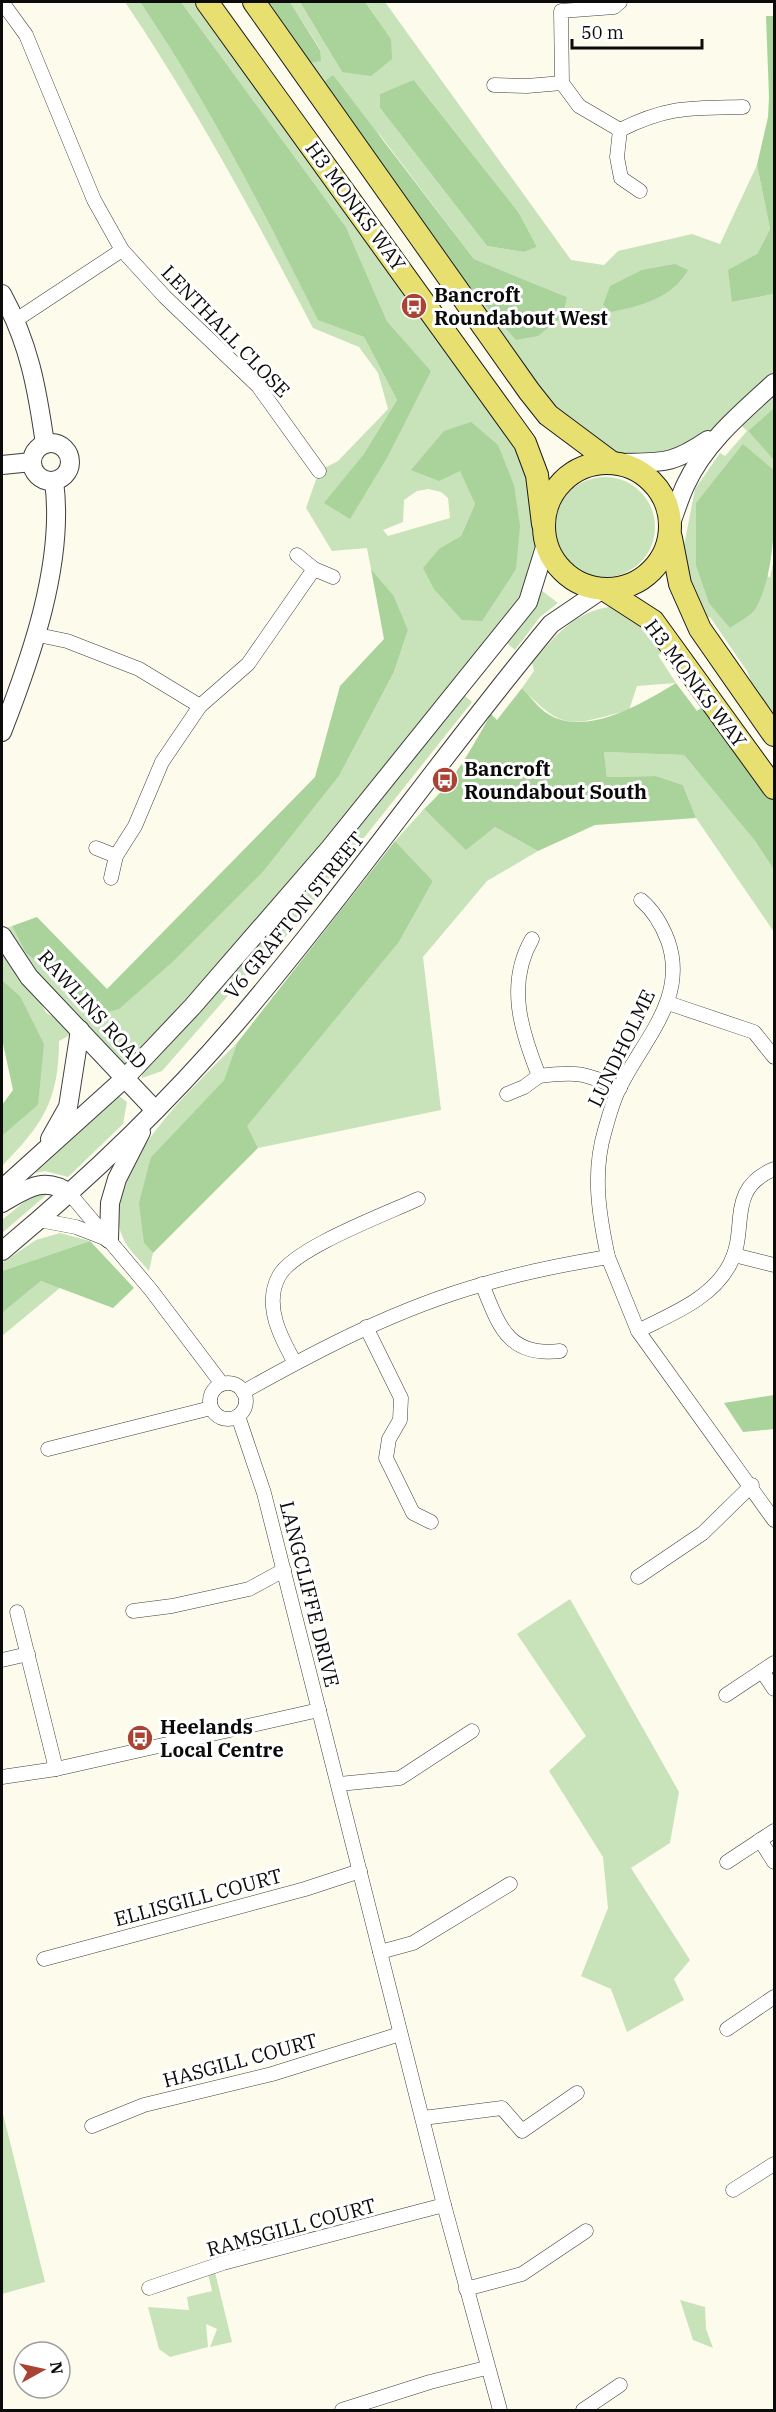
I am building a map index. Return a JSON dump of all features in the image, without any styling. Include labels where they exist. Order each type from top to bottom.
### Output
[{"type":"main road","name":"H3 MONKS WAY","points":[[207,2],[505,411],[525,443],[537,475],[545,534]]},
{"type":"main road","name":"H3 MONKS WAY","points":[[254,2],[529,391],[548,415],[615,463]]},
{"type":"main road","points":[[615,463],[636,469],[650,478],[661,491],[668,507],[671,530],[663,558],[648,576],[628,587],[603,590],[583,585],[567,576],[554,561],[545,534],[547,504],[565,479],[591,464],[615,463]]},
{"type":"main road","name":"H3 MONKS WAY","points":[[671,530],[680,584],[700,629],[774,735]]},
{"type":"main road","name":"H3 MONKS WAY","points":[[603,590],[653,621],[774,789]]},
{"type":"street","name":"LENTHALL CLOSE","points":[[2,2],[26,36],[94,200],[122,250],[165,297],[258,386],[320,471]]},
{"type":"street","points":[[620,2],[614,7],[560,6],[562,83],[579,106],[620,130]]},
{"type":"street","points":[[494,85],[527,86],[562,83]]},
{"type":"street","points":[[620,130],[650,115],[680,108],[743,107]]},
{"type":"street","points":[[620,130],[617,157],[621,178],[640,191]]},
{"type":"street","points":[[16,320],[122,250]]},
{"type":"street","points":[[2,294],[16,320],[35,374],[45,444]]},
{"type":"street","points":[[671,530],[686,484],[701,457],[727,427],[768,388]]},
{"type":"street","points":[[615,463],[681,459],[727,427]]},
{"type":"street","points":[[45,444],[63,447],[69,457],[68,470],[54,481],[36,474],[32,462],[36,450],[45,444]]},
{"type":"street","points":[[2,465],[32,462]]},
{"type":"street","points":[[2,732],[38,635],[52,554],[56,498],[54,481]]},
{"type":"street","name":"V6 GRAFTON STREET","points":[[2,1189],[125,1078],[194,1006],[330,848],[500,640],[528,602],[545,534]]},
{"type":"street","points":[[297,555],[314,569],[333,577]]},
{"type":"street","points":[[111,878],[116,856],[135,826],[162,762],[200,706],[248,664],[314,569]]},
{"type":"street","name":"V6 GRAFTON STREET","points":[[2,1251],[70,1194],[152,1114],[242,1016],[551,624],[603,590]]},
{"type":"street","points":[[38,635],[67,641],[139,669],[200,706]]},
{"type":"street","points":[[96,848],[116,856]]},
{"type":"street","name":"LUNDHOLME","points":[[641,900],[652,909],[670,947],[674,974],[668,1003],[620,1088],[604,1132],[597,1170],[598,1211],[608,1257],[638,1330],[686,1400],[752,1485],[774,1520]]},
{"type":"street","name":"RAWLINS ROAD","points":[[2,936],[30,977],[125,1078],[152,1114]]},
{"type":"street","points":[[532,939],[525,952],[516,993],[523,1037],[539,1076]]},
{"type":"street","points":[[668,1003],[723,1024],[754,1032],[774,1057]]},
{"type":"street","points":[[44,1152],[68,1107],[80,1030]]},
{"type":"street","points":[[507,1094],[524,1087],[539,1076],[572,1071],[585,1073],[620,1088]]},
{"type":"street","points":[[109,1239],[110,1203],[117,1179],[152,1114]]},
{"type":"street","points":[[638,1330],[704,1296],[718,1281],[734,1255],[740,1205],[750,1186],[763,1173],[774,1169]]},
{"type":"street","points":[[2,1203],[44,1183],[57,1184],[70,1194],[109,1239],[222,1384]]},
{"type":"street","points":[[295,1363],[281,1338],[274,1317],[273,1295],[279,1275],[311,1248],[418,1199]]},
{"type":"street","points":[[39,1220],[76,1227],[109,1239]]},
{"type":"street","points":[[734,1255],[774,1265]]},
{"type":"street","points":[[243,1392],[366,1327],[482,1284],[608,1257]]},
{"type":"street","points":[[482,1284],[504,1334],[538,1354],[560,1352]]},
{"type":"street","points":[[366,1327],[401,1398],[400,1419],[389,1439],[386,1458],[413,1513],[431,1522]]},
{"type":"street","points":[[222,1384],[234,1384],[243,1392],[245,1408],[238,1416],[221,1418],[211,1408],[211,1395],[222,1384]]},
{"type":"street","points":[[48,1449],[211,1408]]},
{"type":"street","name":"LANGCLIFFE DRIVE","points":[[238,1416],[264,1493],[444,2205],[486,2368],[500,2410]]},
{"type":"street","points":[[638,1577],[703,1533],[752,1485]]},
{"type":"street","points":[[133,1611],[172,1606],[249,1589],[284,1570]]},
{"type":"street","points":[[17,1612],[56,1768]]},
{"type":"street","points":[[2,1660],[28,1654]]},
{"type":"street","points":[[726,1695],[774,1663]]},
{"type":"street","points":[[762,1671],[774,1689]]},
{"type":"street","points":[[2,1777],[56,1768],[319,1710]]},
{"type":"street","points":[[339,1784],[400,1778],[472,1731]]},
{"type":"street","points":[[727,1862],[774,1831]]},
{"type":"street","points":[[760,1840],[774,1862]]},
{"type":"street","name":"ELLISGILL COURT","points":[[44,1959],[305,1889],[360,1871]]},
{"type":"street","points":[[380,1952],[413,1943],[510,1884]]},
{"type":"street","points":[[727,2029],[774,1997]]},
{"type":"street","name":"HASGILL COURT","points":[[92,2126],[144,2105],[272,2074],[400,2034]]},
{"type":"street","points":[[423,2118],[502,2108],[522,2132],[577,2093]]},
{"type":"street","points":[[733,2190],[774,2164]]},
{"type":"street","name":"RAMSGILL COURT","points":[[149,2288],[223,2263],[444,2205]]},
{"type":"street","points":[[466,2289],[522,2274],[586,2231]]},
{"type":"street","points":[[342,2410],[430,2382],[486,2368]]},
{"type":"street","points":[[583,2410],[620,2385]]},
{"type":"green space","points":[[125,2],[140,2],[189,79],[318,319],[364,337],[397,400],[363,455],[325,503],[431,371],[387,321],[346,227],[181,2],[204,2],[537,475],[546,544],[528,602],[125,1078],[80,1030],[59,1041],[56,1080],[46,1111],[28,1138],[2,1166],[2,1136],[38,1105],[20,996],[2,980],[2,930],[12,926],[26,953],[99,1014],[178,957],[263,872],[339,776],[394,672],[408,630],[394,596],[371,569],[367,548],[332,551],[306,508],[319,471],[338,461],[388,409],[378,373],[359,347],[313,328],[223,162],[151,41]],"holes":[[[460,470],[516,569],[440,548],[461,536],[475,504]],[[428,489],[441,492],[448,498],[450,518],[388,536],[383,530],[403,522],[404,500],[417,491]],[[20,962],[78,1029],[46,1013]]]},
{"type":"green space","points":[[140,2],[181,2],[346,227],[387,321],[431,371],[388,456],[350,519],[324,503],[363,455],[397,400],[364,337],[318,320],[212,118]]},
{"type":"green space","points":[[255,2],[269,2],[311,63],[320,61],[320,49],[290,2],[300,2],[342,72],[391,39],[365,2],[385,2],[571,260],[604,265],[618,251],[692,234],[720,244],[757,165],[770,229],[732,302],[774,294],[774,408],[748,431],[774,459],[774,470],[744,445],[696,503],[770,578],[774,558],[774,735],[747,671],[710,617],[704,618],[690,584],[684,546],[695,489],[720,453],[725,456],[747,431],[735,419],[681,459],[620,463],[570,432]],"holes":[[[415,81],[519,213],[537,247],[524,252],[487,246],[380,108],[380,94]],[[377,131],[474,259],[567,297],[466,282]]]},
{"type":"green space","points":[[269,2],[290,2],[320,50],[321,61],[311,63]]},
{"type":"green space","points":[[300,2],[365,2],[391,39],[392,59],[371,76],[342,72]]},
{"type":"green space","points":[[766,16],[774,16],[774,294],[732,302],[728,270],[757,254],[770,229],[757,165],[768,117]]},
{"type":"green space","points":[[333,75],[474,259],[567,297],[563,316],[538,336],[516,340],[466,282],[324,82]]},
{"type":"green space","points":[[414,80],[519,213],[537,247],[524,252],[487,246],[380,108],[380,94]]},
{"type":"green space","points":[[675,264],[688,270],[681,280],[665,294],[633,307],[611,312],[603,305],[610,286],[642,270]]},
{"type":"green space","points":[[774,408],[774,460],[748,431]]},
{"type":"green space","points":[[471,422],[498,445],[514,485],[520,526],[516,569],[482,621],[462,620],[434,589],[423,568],[440,548],[461,536],[475,504],[460,471],[439,481],[411,470],[444,431]]},
{"type":"green space","points":[[743,444],[774,470],[773,542],[763,593],[756,608],[730,628],[709,603],[696,565],[696,503]]},
{"type":"green space","points":[[605,477],[624,481],[640,492],[651,508],[655,527],[651,546],[640,562],[624,573],[605,577],[586,573],[570,562],[559,546],[555,527],[559,508],[570,492],[586,481]]},
{"type":"green space","points":[[371,569],[394,596],[408,630],[394,672],[339,776],[263,872],[178,957],[119,1009],[99,1014],[26,953],[12,926],[37,917],[107,989],[315,777],[340,686],[384,639]]},
{"type":"green space","points":[[541,590],[558,603],[540,617],[515,650],[507,643]]},
{"type":"green space","points":[[609,607],[644,629],[662,653],[658,655],[676,683],[637,686],[629,710],[581,721],[559,719],[549,713],[522,688],[534,671],[532,663],[557,635],[575,620],[585,614]]},
{"type":"green space","points":[[676,683],[697,711],[702,707],[774,789],[774,870],[755,841],[684,755],[604,752],[607,777],[656,776],[683,785],[696,818],[595,825],[538,851],[495,827],[466,850],[424,809],[453,776],[491,714],[497,720],[522,688],[548,714],[563,720],[579,722],[614,715],[647,700]]},
{"type":"green space","points":[[464,695],[472,702],[278,946],[248,973],[162,1071],[142,1078],[142,1072]]},
{"type":"green space","points":[[604,752],[684,755],[755,841],[774,870],[774,932],[696,818],[683,785],[656,776],[607,777]]},
{"type":"green space","points":[[424,809],[466,849],[495,827],[538,851],[487,881],[423,957],[441,1110],[258,1148],[246,1126],[399,942],[433,881],[395,841]]},
{"type":"green space","points":[[395,841],[433,881],[399,942],[247,1126],[258,1148],[153,1253],[144,1243],[139,1203],[151,1157],[224,1080],[237,1043]]},
{"type":"green space","points":[[2,980],[20,996],[44,1044],[38,1105],[2,1136],[2,1105],[13,1090],[2,1039]]},
{"type":"green space","points":[[237,1043],[224,1080],[151,1157],[144,1243],[153,1253],[149,1271],[123,1238],[119,1213],[124,1186],[137,1159],[155,1132],[176,1106]]},
{"type":"green space","points":[[119,1096],[127,1102],[123,1124],[68,1177],[45,1171],[35,1173]]},
{"type":"green space","points":[[52,1190],[2,1233],[2,1220],[30,1197]]},
{"type":"green space","points":[[60,1233],[90,1241],[2,1271],[2,1263],[36,1240]]},
{"type":"green space","points":[[90,1241],[134,1288],[113,1308],[41,1281],[2,1313],[2,1271]]},
{"type":"green space","points":[[41,1281],[61,1287],[2,1336],[2,1313]]},
{"type":"green space","points":[[774,1395],[774,1429],[743,1432],[724,1403]]},
{"type":"green space","points":[[570,1599],[679,1792],[670,1843],[631,1868],[690,1960],[674,1979],[684,2000],[627,2032],[611,1989],[581,1976],[608,1908],[603,1857],[549,1771],[586,1736],[517,1634]]},
{"type":"green space","points":[[2,2110],[45,2282],[2,2294]]},
{"type":"green space","points":[[214,2268],[232,2342],[210,2347],[217,2329],[206,2324],[208,2347],[170,2357],[159,2349],[148,2307],[189,2310],[187,2297],[212,2291],[207,2269]]},
{"type":"green space","points":[[680,2300],[705,2307],[706,2329],[713,2348],[693,2340]]},
{"type":"place","name":"Bancroft Roundabout West","points":[[414,306]]},
{"type":"place","name":"Bancroft Roundabout South","points":[[445,780]]},
{"type":"place","name":"Heelands Local Centre","points":[[140,1738]]}]
